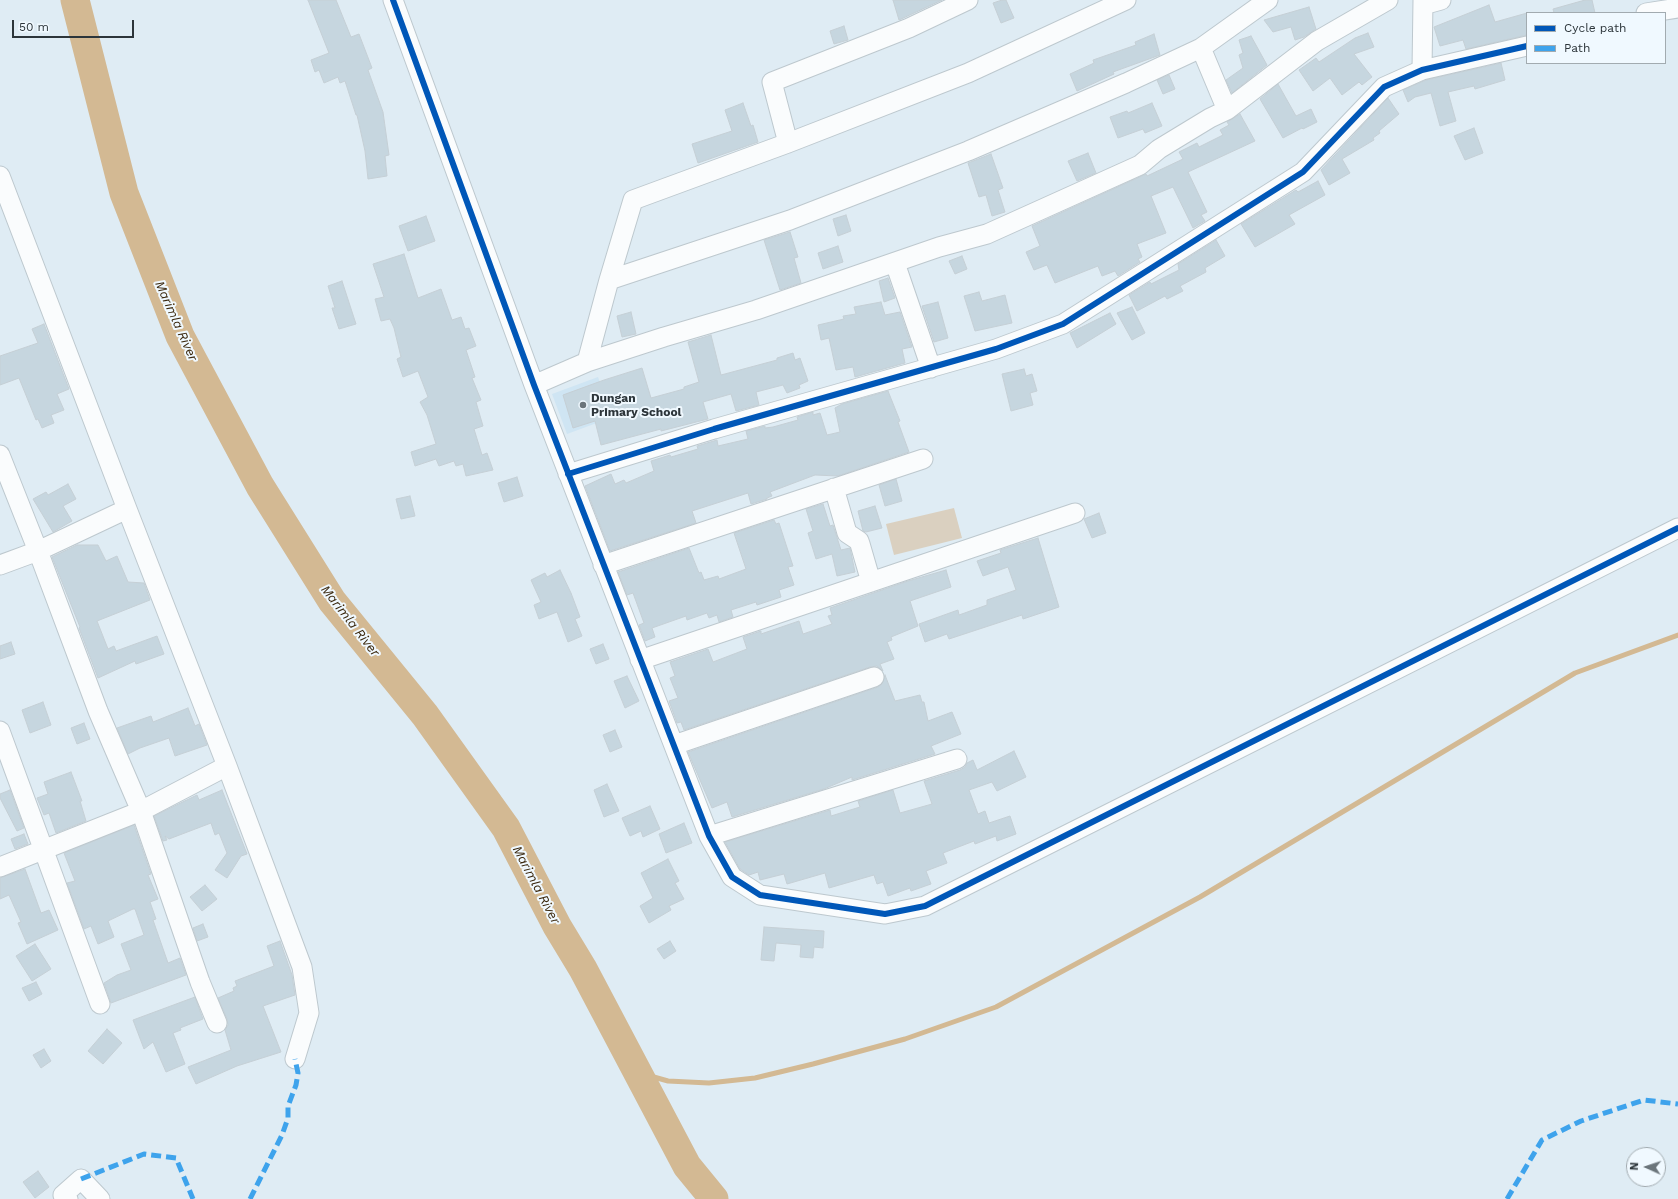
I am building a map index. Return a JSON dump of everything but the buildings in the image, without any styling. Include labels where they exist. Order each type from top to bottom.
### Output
[{"type":"street","points":[[393,0],[534,385],[708,836],[732,877],[760,895],[885,914],[925,906],[1678,528]]},
{"type":"street","points":[[788,143],[772,82],[909,28],[968,0]]},
{"type":"street","points":[[586,362],[633,200],[788,143],[968,73],[1126,0]]},
{"type":"street","points":[[609,280],[790,220],[968,151],[1126,83],[1201,48],[1268,0]]},
{"type":"street","points":[[534,385],[586,362],[756,310],[939,247],[987,234],[1140,165],[1159,149],[1210,118],[1227,110],[1316,41],[1388,0]]},
{"type":"street","points":[[1422,70],[1423,3],[1441,0]]},
{"type":"street","points":[[1652,12],[1678,8]]},
{"type":"street","points":[[568,474],[714,429],[996,349],[1063,324],[1303,172],[1384,87],[1422,70],[1526,46]]},
{"type":"street","points":[[1201,48],[1227,110]]},
{"type":"street","points":[[0,176],[227,766],[302,967],[309,1013],[295,1059]]},
{"type":"street","points":[[895,263],[930,368]]},
{"type":"street","points":[[0,455],[98,711],[141,811],[200,982],[217,1023]]},
{"type":"street","points":[[603,565],[923,459]]},
{"type":"street","points":[[834,488],[848,533],[859,541],[871,582]]},
{"type":"street","points":[[0,565],[38,551],[127,508]]},
{"type":"street","points":[[640,660],[1075,512]]},
{"type":"street","points":[[674,745],[874,677]]},
{"type":"street","points":[[0,731],[45,849],[100,1004]]},
{"type":"street","points":[[708,836],[957,759]]},
{"type":"street","points":[[0,867],[141,811],[227,766]]},
{"type":"street","points":[[68,1199],[63,1195],[81,1178],[100,1199]]},
{"type":"shaded area","name":"Dungan Primary School","points":[[598,377],[613,417],[567,434],[552,394]]},
{"type":"shaded area","points":[[954,508],[962,538],[894,555],[886,524]]},
{"type":"waterway","name":"Marimla River","points":[[75,0],[124,193],[180,336],[260,486],[332,601],[425,715],[506,828],[557,926],[583,969],[687,1166],[714,1199]]},
{"type":"waterway","points":[[636,1072],[668,1081],[709,1083],[755,1078],[905,1039],[996,1007],[1200,897],[1575,673],[1678,635]]},
{"type":"marked path","points":[[250,1199],[282,1135],[288,1118],[288,1106],[296,1085],[298,1073],[295,1059]]},
{"type":"marked path","points":[[1507,1199],[1542,1140],[1581,1121],[1644,1100],[1678,1104]]},
{"type":"marked path","points":[[81,1179],[144,1154],[176,1158],[193,1199]]},
{"type":"cycle path","points":[[393,0],[534,385],[709,836],[732,877],[760,895],[885,914],[925,906],[1678,528]]},
{"type":"cycle path","points":[[568,474],[714,429],[996,349],[1063,324],[1303,172],[1384,87],[1422,70],[1526,46]]},
{"type":"place","name":"Dungan Primary School","points":[[583,405]]}]
